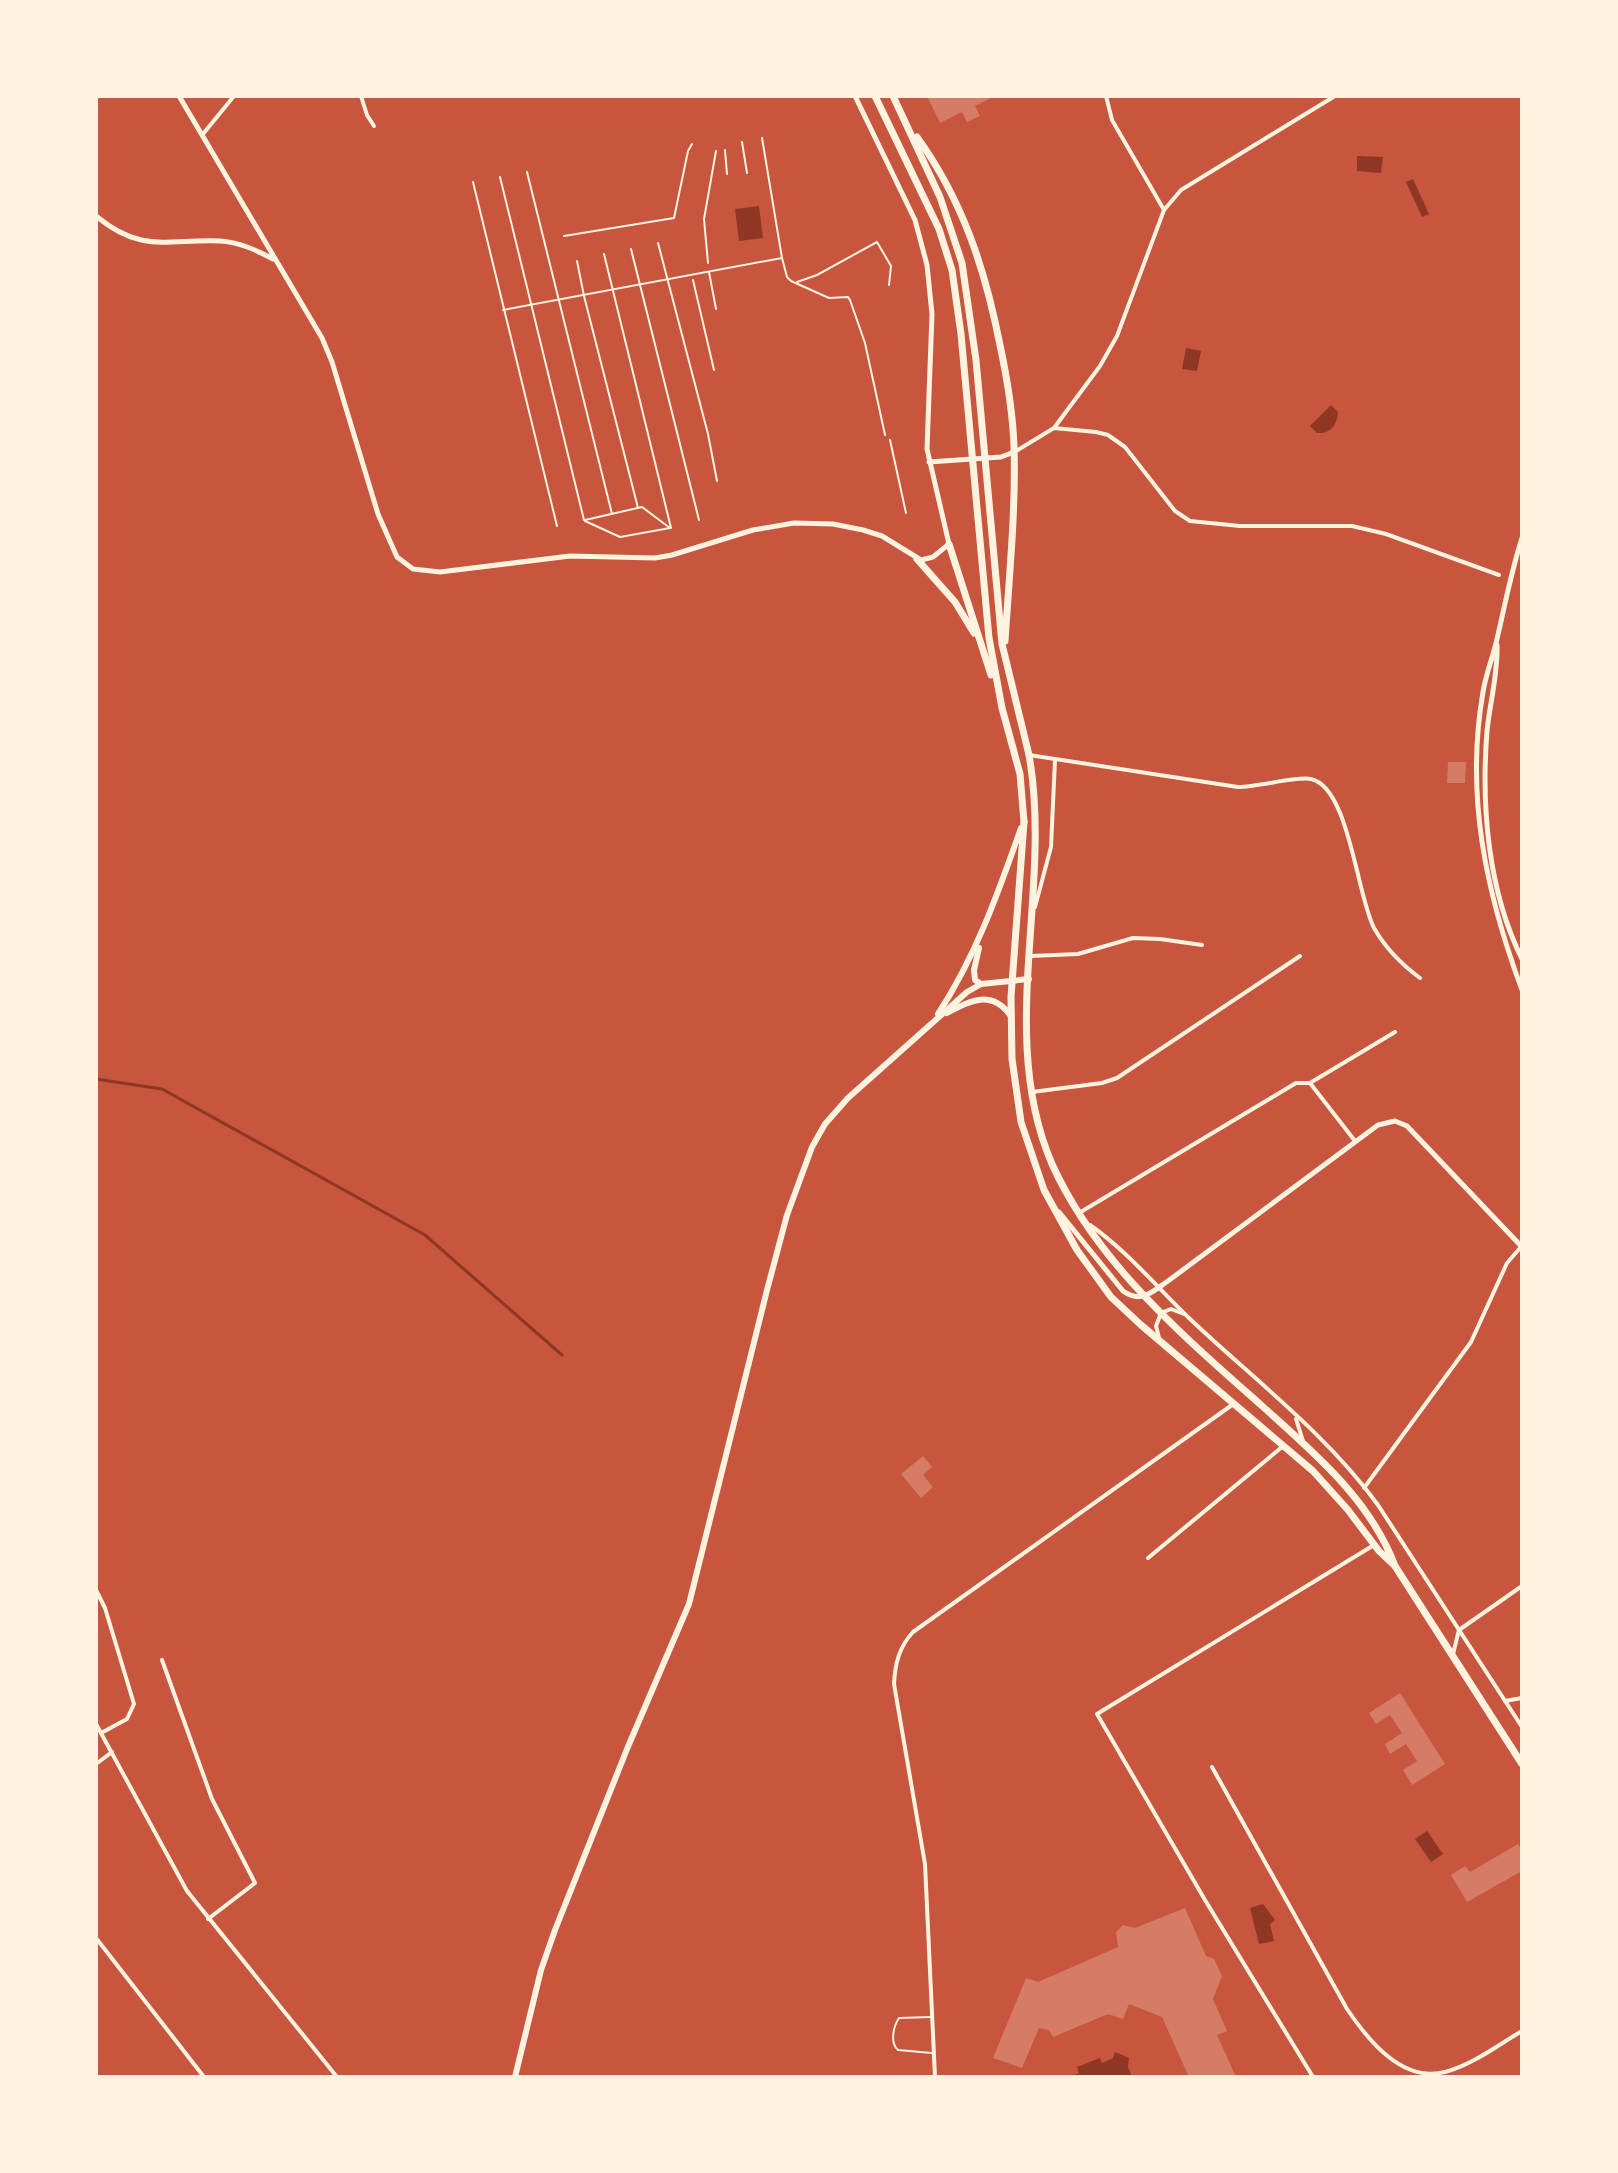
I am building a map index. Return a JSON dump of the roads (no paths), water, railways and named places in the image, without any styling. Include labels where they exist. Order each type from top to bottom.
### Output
[{"type":"main road","points":[[875,96],[939,229],[952,270],[961,334],[989,638],[1002,708]]},
{"type":"main road","points":[[893,96],[949,219],[969,299],[1004,656],[1029,755],[1037,803],[1027,1040],[1032,1092],[1051,1161],[1079,1213],[1128,1279],[1304,1443],[1366,1511],[1381,1534],[1395,1566],[1522,1764]]},
{"type":"main road","points":[[907,124],[952,194],[976,246],[990,292],[1005,369],[1014,451],[1004,656]]},
{"type":"main road","points":[[949,544],[1020,774],[1024,822],[1010,1015],[1013,1073],[1021,1122],[1039,1178],[1077,1250],[1102,1285],[1132,1318],[1284,1445],[1333,1493],[1374,1545],[1395,1566]]},
{"type":"main road","points":[[917,559],[955,602],[981,644]]},
{"type":"main road","points":[[934,1020],[958,982],[983,932],[1024,822]]},
{"type":"main road","points":[[981,984],[975,980],[974,970],[983,932]]},
{"type":"main road","points":[[515,2077],[538,1980],[555,1930],[691,1598],[767,1290],[806,1160],[831,1116],[882,1066],[967,992],[981,984],[1029,979]]},
{"type":"main road","points":[[934,1020],[969,1001],[981,999],[1001,1005],[1010,1015]]},
{"type":"street","points":[[179,96],[274,260],[311,316],[328,350],[378,514],[394,553],[407,566],[435,572],[570,556],[666,557],[753,530],[794,523],[833,524],[863,530],[887,539],[917,559],[929,559],[949,544],[929,462],[927,438],[932,314],[927,265],[915,220],[855,96]]},
{"type":"street","points":[[203,134],[234,96]]},
{"type":"street","points":[[361,96],[374,126]]},
{"type":"street","points":[[1106,96],[1112,120],[1164,210]]},
{"type":"street","points":[[929,462],[1001,457],[1054,428],[1100,366],[1117,336],[1164,210],[1181,190],[1335,96]]},
{"type":"street","points":[[96,216],[116,231],[142,241],[230,243],[251,248],[274,260]]},
{"type":"street","points":[[1054,428],[1096,432],[1120,443],[1175,511],[1197,523],[1271,527],[1352,526],[1386,534],[1499,575]]},
{"type":"street","points":[[1522,538],[1505,594],[1480,708],[1477,801],[1492,901],[1522,990]]},
{"type":"street","points":[[1497,640],[1497,665],[1486,752],[1487,821],[1501,900],[1522,959]]},
{"type":"street","points":[[1029,755],[1238,787],[1305,779],[1317,781],[1331,794],[1340,810],[1365,905],[1375,928],[1393,955],[1420,978]]},
{"type":"street","points":[[1033,910],[1050,856],[1055,760]]},
{"type":"street","points":[[1030,956],[1078,954],[1133,938],[1202,945]]},
{"type":"street","points":[[1032,1092],[1102,1083],[1117,1078],[1300,956]]},
{"type":"street","points":[[1079,1213],[1296,1083],[1310,1083],[1395,1032]]},
{"type":"street","points":[[1310,1083],[1356,1143]]},
{"type":"street","points":[[1052,1205],[1072,1225],[1123,1291],[1134,1297],[1145,1296],[1384,1122],[1395,1121],[1407,1126],[1521,1247],[1507,1263],[1471,1342],[1364,1488]]},
{"type":"street","points":[[1085,1222],[1160,1286],[1186,1315],[1329,1447],[1364,1488],[1522,1727]]},
{"type":"street","points":[[1161,1342],[1156,1326],[1161,1313],[1171,1309],[1186,1315]]},
{"type":"street","points":[[935,2077],[925,1864],[894,1684],[902,1648],[913,1632],[1234,1404]]},
{"type":"street","points":[[1295,1416],[1304,1443]]},
{"type":"street","points":[[1148,1558],[1284,1445]]},
{"type":"street","points":[[1313,2077],[1097,1714],[1374,1545]]},
{"type":"street","points":[[1453,1655],[1459,1630],[1522,1586]]},
{"type":"street","points":[[96,1590],[105,1608],[134,1704],[127,1719],[101,1733]]},
{"type":"street","points":[[162,1660],[212,1799],[255,1883],[208,1919]]},
{"type":"street","points":[[1505,1701],[1522,1698]]},
{"type":"street","points":[[96,1724],[187,1891],[337,2077]]},
{"type":"street","points":[[96,1764],[112,1752]]},
{"type":"street","points":[[1212,1767],[1347,2009],[1366,2036],[1382,2051],[1404,2067],[1437,2074],[1465,2064],[1522,2031]]},
{"type":"street","points":[[96,1938],[204,2077]]},
{"type":"lane","points":[[762,138],[787,277],[829,298],[848,297],[865,343],[885,435]]},
{"type":"lane","points":[[742,142],[747,173]]},
{"type":"lane","points":[[564,236],[674,218],[692,144]]},
{"type":"lane","points":[[725,150],[727,174]]},
{"type":"lane","points":[[708,263],[704,219],[716,151]]},
{"type":"lane","points":[[527,172],[612,514]]},
{"type":"lane","points":[[500,177],[584,520]]},
{"type":"lane","points":[[473,182],[557,526]]},
{"type":"lane","points":[[795,282],[817,275],[877,242],[891,266],[889,285]]},
{"type":"lane","points":[[658,243],[708,434],[717,481]]},
{"type":"lane","points":[[631,249],[699,520]]},
{"type":"lane","points":[[604,254],[671,528]]},
{"type":"lane","points":[[503,310],[782,258]]},
{"type":"lane","points":[[577,261],[638,508]]},
{"type":"lane","points":[[709,272],[716,309]]},
{"type":"lane","points":[[584,520],[642,507],[671,528]]},
{"type":"lane","points":[[584,520],[620,537],[671,528]]},
{"type":"lane","points":[[932,2018],[899,2018],[893,2041],[898,2050],[934,2053]]},
{"type":"waterway","points":[[96,1079],[162,1089],[425,1235],[562,1355]]}]
